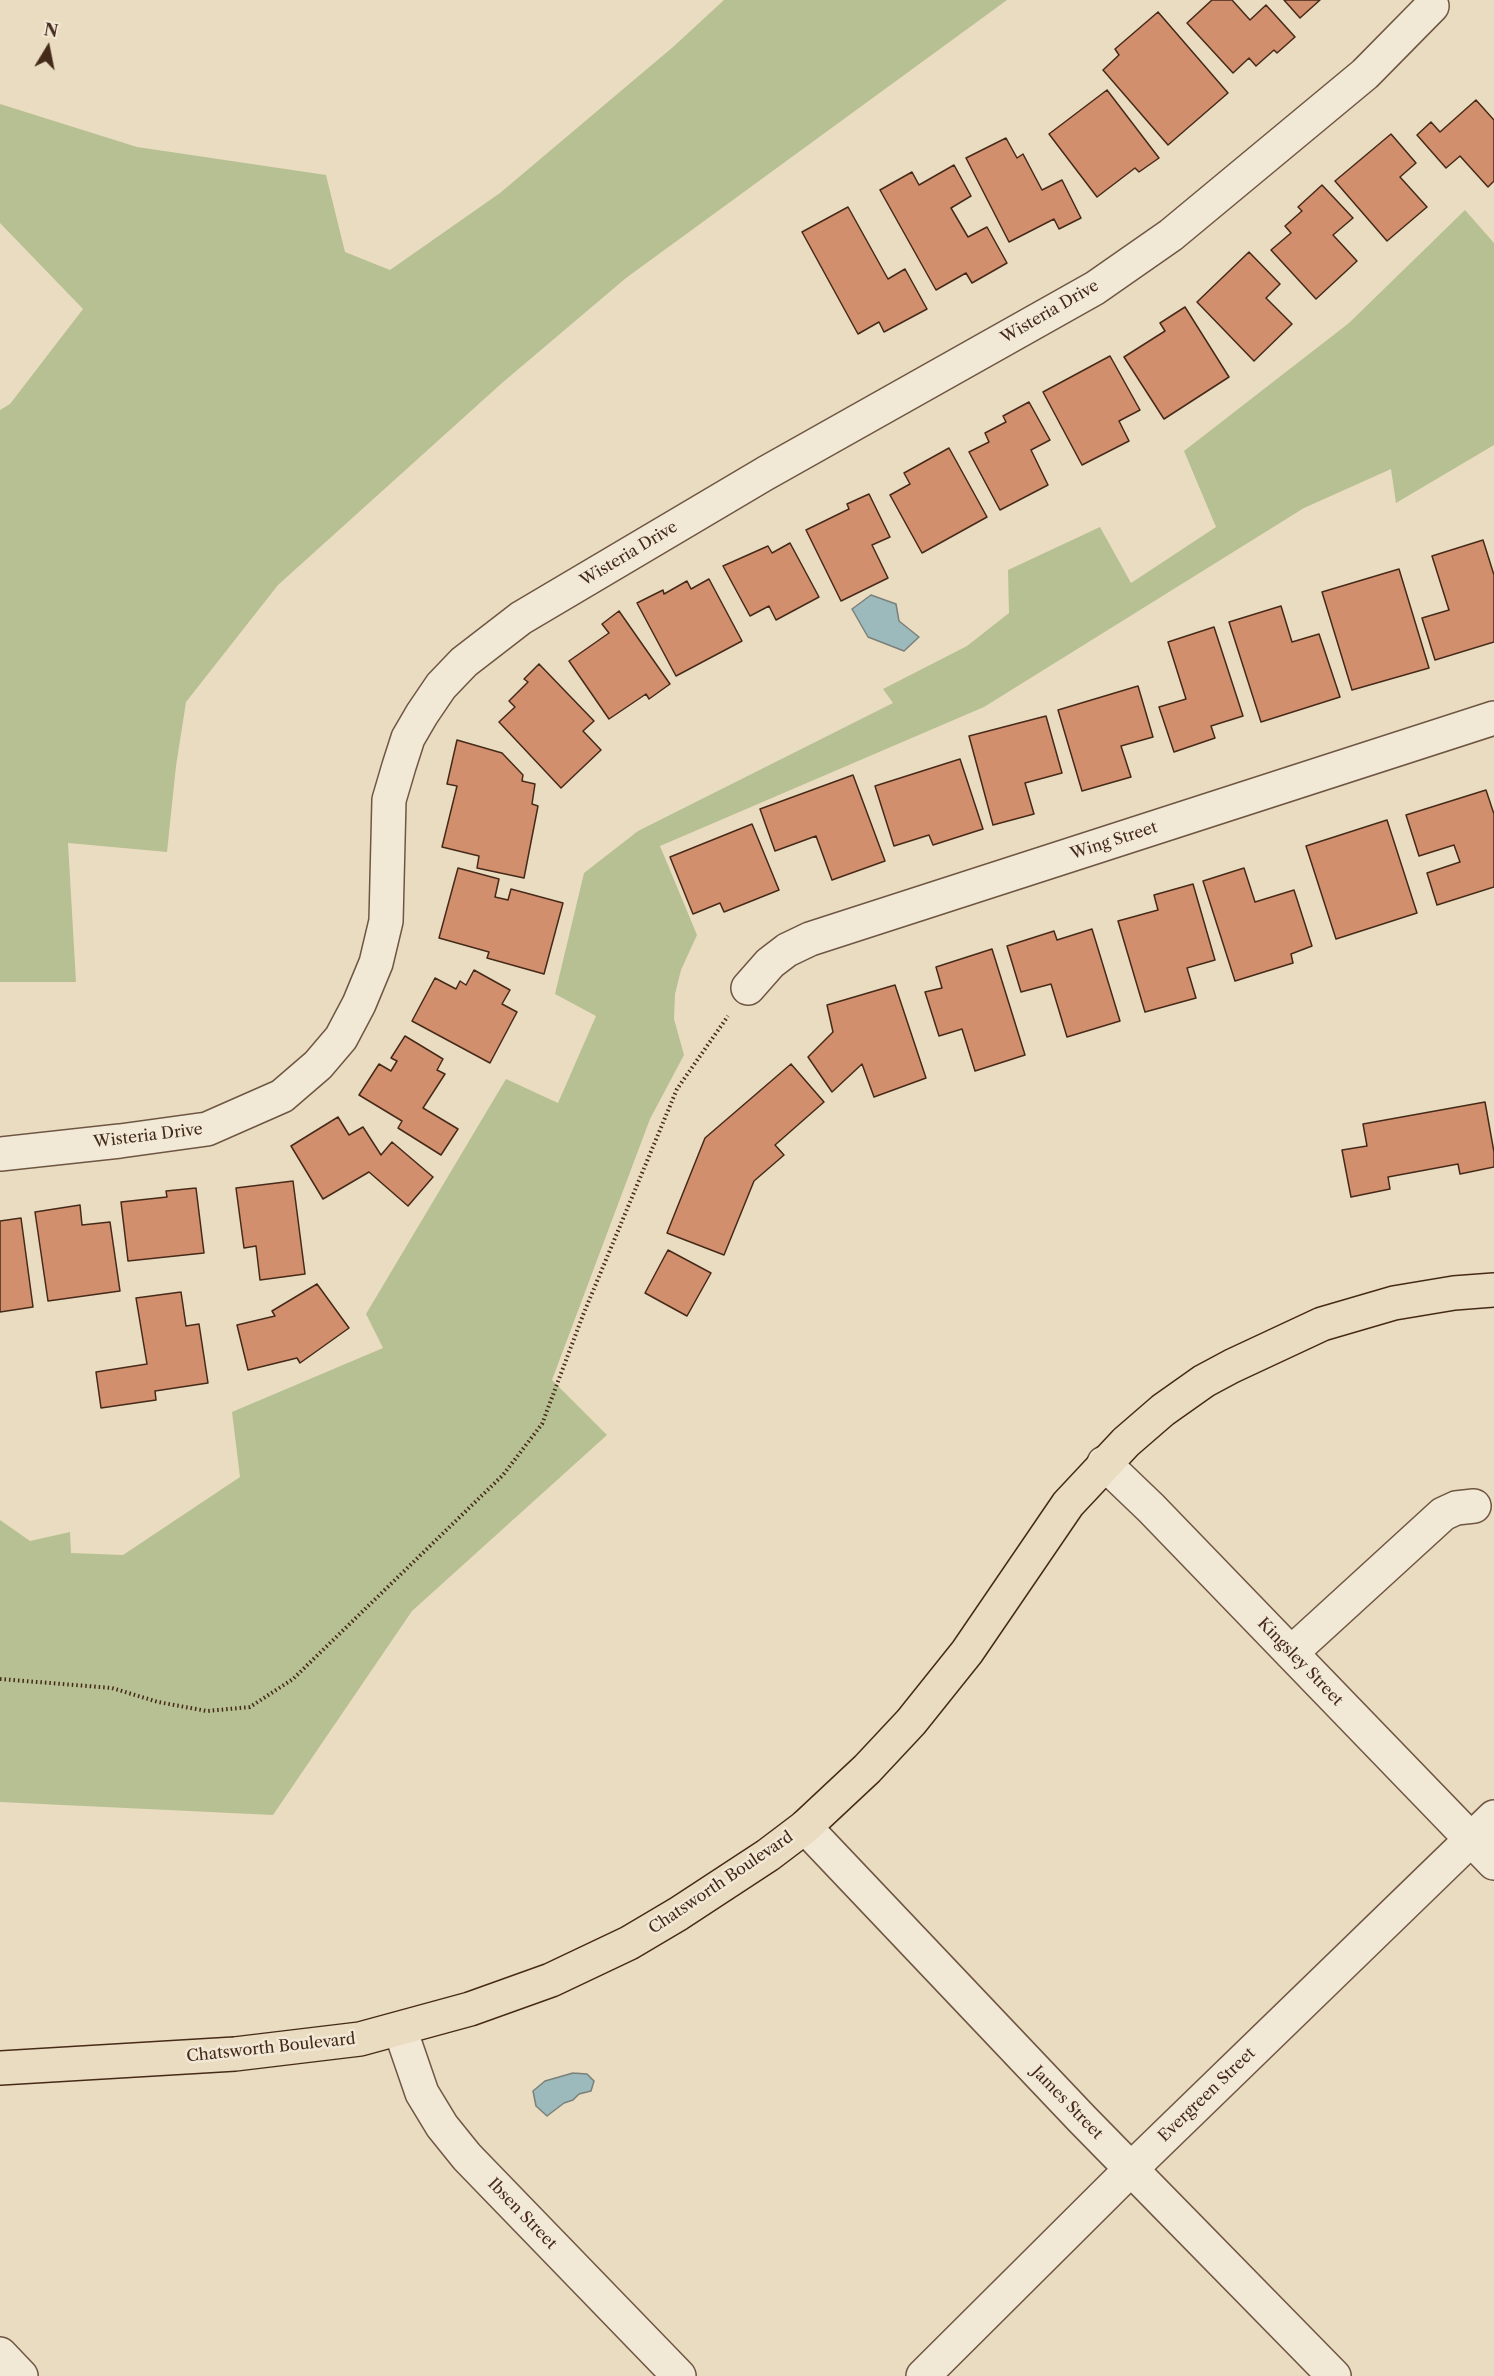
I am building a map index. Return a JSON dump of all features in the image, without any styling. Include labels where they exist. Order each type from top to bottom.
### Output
[{"type":"main road","name":"Chatsworth Boulevard","points":[[0,2068],[235,2054],[360,2039],[470,2009],[551,1980],[629,1943],[768,1855],[805,1827],[867,1769],[911,1722],[994,1614],[1068,1504],[1104,1463],[1143,1426],[1204,1381],[1289,1338],[1344,1317],[1394,1303],[1454,1293],[1494,1290]]},
{"type":"street","name":"Wisteria Drive","points":[[0,1154],[207,1129],[282,1096],[318,1065],[341,1038],[359,1004],[376,963],[386,921],[390,800],[399,766],[408,738],[422,714],[441,687],[464,662],[521,618],[765,473],[1095,288],[1171,235],[1365,74],[1432,6]]},
{"type":"street","name":"Wing Street","points":[[748,988],[770,963],[787,950],[810,939],[1494,718]]},
{"type":"street","name":"Kingsley Street","points":[[1104,1463],[1494,1863]]},
{"type":"street","points":[[1291,1653],[1443,1514],[1456,1508],[1474,1506]]},
{"type":"street","name":"Evergreen Street","points":[[923,2376],[1131,2169],[1494,1817]]},
{"type":"street","name":"James Street","points":[[805,1827],[1131,2169],[1334,2376]]},
{"type":"street","name":"Ibsen Street","points":[[399,2029],[422,2093],[442,2126],[467,2157],[679,2376]]},
{"type":"street","points":[[0,2354],[21,2376]]},
{"type":"path","points":[[0,1679],[112,1688],[158,1702],[207,1711],[250,1707],[293,1679],[503,1475],[542,1424],[583,1315],[676,1089],[748,988]]},
{"type":"green space","points":[[724,0],[1007,0],[626,278],[502,383],[278,585],[186,702],[176,766],[167,852],[68,843],[76,982],[0,982],[0,410],[10,404],[83,309],[0,223],[0,104],[137,147],[326,175],[345,252],[390,270],[500,193],[673,47]]},
{"type":"green space","points":[[1465,210],[1494,243],[1494,445],[1396,503],[1391,469],[1304,508],[984,707],[660,846],[697,935],[681,970],[675,994],[674,1019],[684,1055],[650,1119],[552,1380],[607,1435],[412,1611],[273,1815],[0,1802],[0,1520],[30,1541],[70,1532],[71,1553],[123,1555],[240,1477],[232,1412],[383,1348],[366,1314],[506,1079],[558,1103],[596,1016],[555,994],[584,873],[638,831],[893,703],[883,689],[967,646],[1009,613],[1008,570],[1100,527],[1131,583],[1216,527],[1184,451],[1349,323]]},
{"type":"water","points":[[871,595],[896,604],[899,621],[919,637],[904,651],[868,637],[852,609]]},
{"type":"water","points":[[573,2073],[587,2074],[594,2081],[591,2091],[579,2094],[547,2116],[536,2106],[533,2091],[545,2081]]},
{"type":"building","points":[[1212,0],[1232,0],[1250,20],[1266,5],[1295,37],[1277,53],[1274,50],[1256,66],[1249,58],[1233,73],[1187,23]]},
{"type":"building","points":[[1284,0],[1320,0],[1300,18]]},
{"type":"building","points":[[1158,12],[1228,93],[1168,145],[1103,70],[1119,55],[1115,49]]},
{"type":"building","points":[[1107,90],[1159,158],[1139,172],[1135,168],[1097,197],[1049,134]]},
{"type":"building","points":[[1476,100],[1494,120],[1494,181],[1488,187],[1460,156],[1446,168],[1417,135],[1431,122],[1440,132]]},
{"type":"building","points":[[1391,134],[1416,163],[1400,177],[1427,207],[1387,241],[1335,181]]},
{"type":"building","points":[[1006,138],[1017,158],[1023,154],[1042,190],[1062,180],[1081,218],[1059,229],[1054,219],[1009,242],[966,158]]},
{"type":"building","points":[[954,165],[971,196],[951,208],[968,237],[987,227],[1007,263],[972,283],[966,273],[936,290],[880,190],[912,172],[919,185]]},
{"type":"building","points":[[1322,185],[1353,218],[1333,235],[1357,261],[1316,299],[1271,250],[1291,233],[1285,226],[1302,211],[1298,207]]},
{"type":"building","points":[[848,207],[888,279],[905,269],[927,309],[884,332],[879,322],[858,334],[802,232]]},
{"type":"building","points":[[1249,252],[1280,284],[1266,298],[1292,324],[1254,361],[1197,302]]},
{"type":"building","points":[[1185,307],[1229,377],[1164,419],[1124,357],[1165,331],[1160,323]]},
{"type":"building","points":[[1110,356],[1140,410],[1119,421],[1129,441],[1082,465],[1043,392]]},
{"type":"building","points":[[1029,402],[1050,440],[1031,450],[1048,485],[1000,510],[969,452],[989,442],[985,433],[1006,422],[1003,416]]},
{"type":"building","points":[[949,448],[987,517],[922,553],[890,495],[910,484],[904,473]]},
{"type":"building","points":[[869,494],[890,537],[872,545],[888,578],[841,601],[806,530],[849,509],[847,504]]},
{"type":"building","points":[[1483,540],[1494,575],[1494,642],[1435,660],[1422,618],[1449,610],[1432,556]]},
{"type":"building","points":[[790,543],[819,597],[776,620],[769,606],[750,616],[723,566],[768,546],[772,553]]},
{"type":"building","points":[[1399,569],[1429,668],[1352,690],[1322,592]]},
{"type":"building","points":[[709,579],[742,641],[676,676],[637,603],[663,590],[664,594],[687,581],[691,589]]},
{"type":"building","points":[[1281,606],[1292,642],[1319,634],[1340,697],[1261,722],[1229,622]]},
{"type":"building","points":[[619,611],[670,684],[649,699],[646,694],[609,719],[569,661],[609,633],[602,624]]},
{"type":"building","points":[[1214,627],[1243,716],[1211,726],[1215,738],[1174,752],[1159,707],[1186,699],[1168,642]]},
{"type":"building","points":[[539,664],[594,721],[583,731],[601,750],[561,788],[499,722],[515,707],[509,701],[528,682],[524,679]]},
{"type":"building","points":[[1138,686],[1153,737],[1121,746],[1131,777],[1082,791],[1058,710]]},
{"type":"building","points":[[1046,716],[1062,773],[1025,783],[1034,814],[993,825],[969,736]]},
{"type":"building","points":[[457,740],[502,753],[523,775],[522,781],[535,784],[532,804],[538,806],[524,878],[477,868],[479,856],[442,847],[457,786],[447,784]]},
{"type":"building","points":[[960,759],[983,829],[933,845],[929,835],[894,846],[875,786]]},
{"type":"building","points":[[853,775],[885,861],[832,880],[816,836],[775,851],[760,809]]},
{"type":"building","points":[[1486,790],[1494,814],[1494,887],[1437,905],[1427,873],[1460,862],[1454,845],[1419,856],[1406,815]]},
{"type":"building","points":[[1387,820],[1417,913],[1336,939],[1306,846]]},
{"type":"building","points":[[752,824],[779,890],[724,912],[720,903],[693,914],[670,857]]},
{"type":"building","points":[[458,868],[499,879],[495,897],[508,900],[511,889],[563,903],[544,974],[487,958],[489,952],[439,938]]},
{"type":"building","points":[[1244,868],[1255,902],[1294,890],[1312,946],[1291,954],[1293,963],[1235,981],[1203,881]]},
{"type":"building","points":[[1193,884],[1215,960],[1187,968],[1196,998],[1145,1012],[1118,921],[1158,910],[1154,895]]},
{"type":"building","points":[[1092,929],[1120,1021],[1067,1037],[1051,984],[1021,992],[1007,946],[1054,931],[1057,940]]},
{"type":"building","points":[[992,949],[1025,1055],[975,1071],[962,1029],[939,1036],[925,992],[942,988],[936,967]]},
{"type":"building","points":[[474,970],[510,990],[502,1004],[517,1012],[490,1063],[412,1021],[435,978],[456,989],[460,981],[466,985]]},
{"type":"building","points":[[895,985],[926,1078],[874,1097],[862,1064],[832,1092],[808,1057],[833,1032],[827,1005]]},
{"type":"building","points":[[405,1036],[443,1059],[437,1070],[445,1074],[423,1108],[458,1129],[441,1155],[398,1128],[402,1121],[359,1095],[379,1064],[391,1071],[397,1061],[391,1058]]},
{"type":"building","points":[[791,1064],[824,1102],[775,1145],[784,1155],[754,1181],[724,1255],[667,1233],[705,1138]]},
{"type":"building","points":[[1485,1102],[1494,1152],[1494,1167],[1460,1174],[1458,1164],[1388,1177],[1390,1189],[1351,1197],[1342,1150],[1367,1146],[1363,1124]]},
{"type":"building","points":[[338,1117],[349,1135],[363,1127],[381,1155],[392,1142],[433,1177],[408,1206],[369,1172],[323,1199],[291,1146]]},
{"type":"building","points":[[293,1181],[305,1274],[260,1280],[256,1246],[244,1248],[236,1188]]},
{"type":"building","points":[[196,1188],[204,1253],[128,1261],[121,1202],[167,1197],[166,1191]]},
{"type":"building","points":[[80,1205],[82,1225],[110,1222],[120,1291],[48,1301],[35,1212]]},
{"type":"building","points":[[21,1218],[33,1307],[0,1312],[0,1221]]},
{"type":"building","points":[[668,1250],[711,1273],[687,1316],[645,1293]]},
{"type":"building","points":[[317,1284],[349,1328],[300,1363],[297,1358],[248,1370],[237,1325],[275,1316],[272,1311]]},
{"type":"building","points":[[181,1292],[186,1326],[199,1324],[208,1383],[155,1391],[156,1400],[101,1408],[96,1372],[147,1364],[136,1298]]}]
